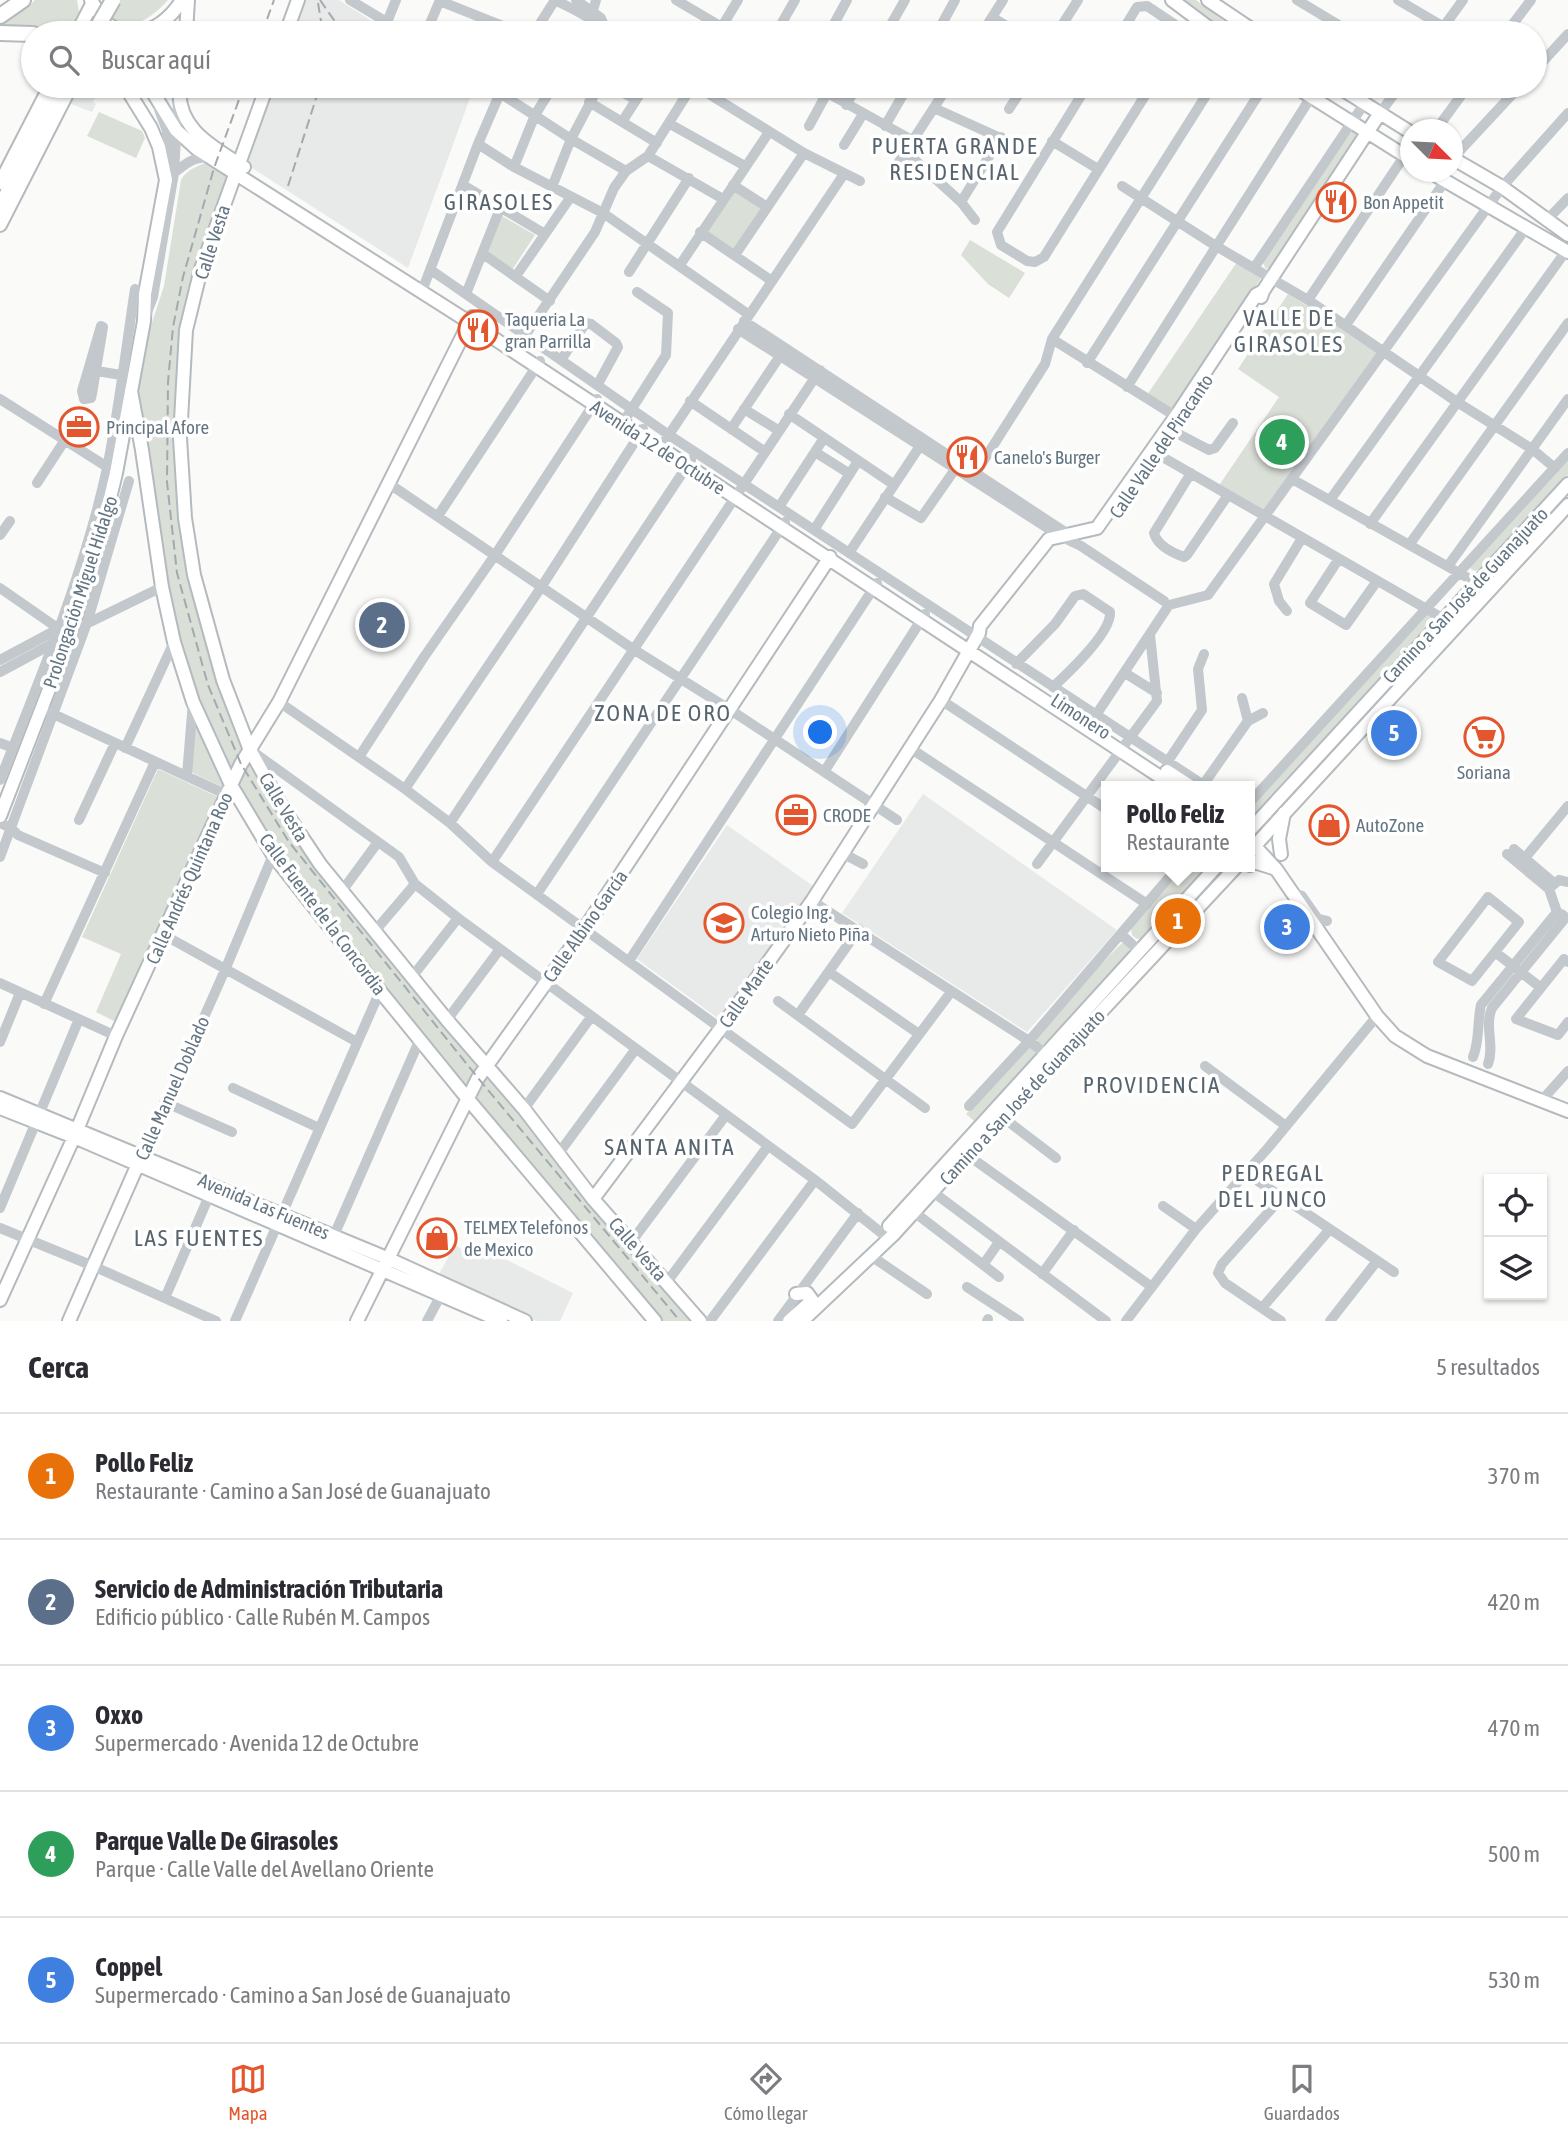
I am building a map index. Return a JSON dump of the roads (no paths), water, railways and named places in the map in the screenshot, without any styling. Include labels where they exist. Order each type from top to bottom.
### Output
[{"type":"highway","points":[[0,8],[10,0]]},
{"type":"highway","points":[[0,16],[23,0]]},
{"type":"highway","points":[[101,21],[113,0]]},
{"type":"highway","points":[[0,33],[21,34]]},
{"type":"highway","points":[[0,210],[38,125],[54,98]]},
{"type":"main road","points":[[164,21],[182,0]]},
{"type":"main road","points":[[187,21],[188,0]]},
{"type":"main road","points":[[290,21],[298,0]]},
{"type":"main road","points":[[1208,0],[1236,21]]},
{"type":"main road","points":[[92,2],[103,21]]},
{"type":"main road","points":[[82,21],[92,2]]},
{"type":"main road","points":[[1168,6],[1195,21]]},
{"type":"main road","points":[[0,183],[53,98]]},
{"type":"main road","points":[[0,225],[56,98]]},
{"type":"main road","points":[[132,98],[151,128],[170,176]]},
{"type":"main road","name":"Avenida 12 de Octubre","points":[[157,98],[176,130],[197,149],[209,157],[233,164]]},
{"type":"main road","name":"Avenida 12 de Octubre","points":[[180,98],[181,109],[194,133],[233,164],[471,319],[519,345],[539,364],[642,432],[664,442],[689,463],[739,491],[783,524],[833,552],[923,616],[974,641],[1126,744],[1168,781]]},
{"type":"main road","name":"Calle Vesta","points":[[262,98],[243,150],[233,164],[186,330],[180,438],[185,517],[194,575],[223,680],[250,750],[282,807],[320,864],[447,1020],[524,1109],[593,1199],[700,1321]]},
{"type":"main road","points":[[1313,98],[1400,152]]},
{"type":"main road","points":[[1355,98],[1400,126]]},
{"type":"main road","name":"Calle Valle del Piracanto","points":[[974,641],[1053,544],[1101,533],[1260,299],[1380,113]]},
{"type":"main road","points":[[1463,164],[1502,187],[1568,235]]},
{"type":"main road","name":"Prolongación Miguel Hidalgo","points":[[0,816],[48,712],[67,629],[99,544],[112,470],[131,391],[126,370],[144,321],[145,295],[170,176]]},
{"type":"main road","points":[[1447,182],[1567,251]]},
{"type":"main road","name":"Calle Andrés Quintana Roo","points":[[0,1300],[76,1133],[116,1036],[229,790],[279,702],[471,319]]},
{"type":"main road","name":"Calle Fuente de la Concordia","points":[[131,391],[162,587],[174,642],[193,702],[229,790],[273,855],[380,991],[655,1321]]},
{"type":"main road","name":"Avenida 12 de Octubre","points":[[595,401],[629,413],[642,432]]},
{"type":"main road","name":"Camino a San José de Guanajuato","points":[[1255,832],[1568,484]]},
{"type":"main road","name":"Camino a San José de Guanajuato","points":[[1255,834],[1284,811],[1568,505]]},
{"type":"main road","name":"Calle Albino García","points":[[357,1321],[467,1098],[486,1066],[585,928],[833,552]]},
{"type":"main road","name":"Calle Marte","points":[[593,1199],[812,901],[941,700],[974,641]]},
{"type":"main road","name":"Limonero","points":[[1126,744],[1190,781]]},
{"type":"main road","points":[[1280,854],[1280,824],[1284,811]]},
{"type":"main road","points":[[1255,842],[1377,1016],[1395,1036],[1427,1056],[1568,1111]]},
{"type":"main road","points":[[1255,862],[1276,869]]},
{"type":"main road","name":"Camino a San José de Guanajuato","points":[[1050,1058],[1139,951],[1211,872]]},
{"type":"main road","name":"Camino a San José de Guanajuato","points":[[789,1321],[871,1256],[1000,1110],[1231,872]]},
{"type":"main road","points":[[1224,880],[1238,872]]},
{"type":"main road","name":"Avenida Las Fuentes","points":[[0,1098],[38,1118],[518,1320]]},
{"type":"main road","name":"Avenida Las Fuentes","points":[[0,1108],[38,1118]]},
{"type":"main road","name":"Camino a San José de Guanajuato","points":[[806,1320],[815,1303],[933,1192],[966,1154],[963,1152],[965,1144],[1000,1110]]},
{"type":"main road","name":"Calle Manuel Doblado","points":[[69,1321],[140,1160]]},
{"type":"main road","name":"Avenida Las Fuentes","points":[[444,1289],[501,1321]]},
{"type":"main road","points":[[796,1294],[807,1293],[815,1303]]},
{"type":"street","points":[[350,0],[385,21]]},
{"type":"street","points":[[387,21],[396,0]]},
{"type":"street","points":[[431,21],[440,0],[490,21]]},
{"type":"street","points":[[542,21],[555,0],[591,16]]},
{"type":"street","points":[[576,0],[597,21]]},
{"type":"street","points":[[589,21],[596,0]]},
{"type":"street","points":[[725,21],[738,0]]},
{"type":"street","points":[[783,21],[795,0]]},
{"type":"street","points":[[836,21],[847,0]]},
{"type":"street","points":[[893,21],[905,0]]},
{"type":"street","points":[[944,21],[955,0]]},
{"type":"street","points":[[990,21],[1003,0]]},
{"type":"street","points":[[1065,21],[1078,0]]},
{"type":"street","points":[[1297,0],[1332,21]]},
{"type":"street","points":[[1398,0],[1428,21]]},
{"type":"street","points":[[1448,21],[1463,0]]},
{"type":"street","points":[[1515,21],[1531,0]]},
{"type":"street","points":[[684,2],[708,21]]},
{"type":"street","points":[[1129,21],[1138,7],[1168,6]]},
{"type":"street","points":[[992,17],[998,21]]},
{"type":"street","points":[[1547,57],[1568,34]]},
{"type":"street","name":"Prolongación Miguel Hidalgo","points":[[155,98],[167,131],[170,176]]},
{"type":"street","name":"Prolongación Miguel Hidalgo","points":[[170,176],[179,98]]},
{"type":"street","points":[[423,287],[497,98]]},
{"type":"street","points":[[513,98],[571,139],[626,171]]},
{"type":"street","points":[[514,167],[535,115],[546,98]]},
{"type":"street","points":[[552,187],[571,139],[592,98]]},
{"type":"street","points":[[622,122],[636,100],[632,98]]},
{"type":"street","points":[[519,345],[595,232],[614,188],[626,171],[649,156],[686,98]]},
{"type":"street","points":[[714,98],[804,153],[860,181]]},
{"type":"street","points":[[809,126],[824,98]]},
{"type":"street","points":[[835,98],[912,140]]},
{"type":"street","points":[[846,105],[850,98]]},
{"type":"street","points":[[885,126],[901,98]]},
{"type":"street","points":[[893,171],[940,98]]},
{"type":"street","points":[[1009,109],[1016,98]]},
{"type":"street","points":[[1079,98],[997,232],[1001,245],[1027,261],[1035,262],[1044,257],[1144,98]]},
{"type":"street","points":[[974,476],[1045,364],[1052,339],[1204,98]]},
{"type":"street","points":[[1087,363],[1256,98]]},
{"type":"street","points":[[1127,387],[1310,98]]},
{"type":"street","points":[[1380,113],[1391,98]]},
{"type":"street","points":[[1444,119],[1459,98]]},
{"type":"street","points":[[1463,147],[1509,98]]},
{"type":"street","points":[[589,102],[657,143]]},
{"type":"street","points":[[1254,268],[1364,104]]},
{"type":"street","points":[[934,108],[1018,146]]},
{"type":"street","points":[[743,322],[817,374],[1166,603],[1208,595],[1488,205],[1568,113]]},
{"type":"street","points":[[845,145],[863,114]]},
{"type":"street","points":[[670,124],[744,166]]},
{"type":"street","points":[[680,265],[769,132]]},
{"type":"street","points":[[961,202],[1001,137]]},
{"type":"street","points":[[1052,141],[1098,169]]},
{"type":"street","points":[[478,144],[570,198],[603,213],[648,243],[680,265],[780,356],[817,374]]},
{"type":"street","points":[[905,151],[961,202],[975,220]]},
{"type":"street","points":[[736,255],[804,153]]},
{"type":"street","points":[[649,156],[723,199]]},
{"type":"street","points":[[170,176],[187,162],[198,157],[209,157]]},
{"type":"street","points":[[1308,300],[1400,168]]},
{"type":"street","points":[[664,442],[844,174]]},
{"type":"street","points":[[629,272],[689,178]]},
{"type":"street","points":[[1346,326],[1444,182]]},
{"type":"street","points":[[463,185],[545,234]]},
{"type":"street","points":[[733,185],[767,207]]},
{"type":"street","points":[[1122,186],[1254,268],[1267,285],[1308,300],[1383,353],[1532,449],[1555,468]]},
{"type":"street","points":[[516,276],[570,198]]},
{"type":"street","points":[[1546,221],[1568,198]]},
{"type":"street","points":[[466,294],[501,206]]},
{"type":"street","points":[[1330,500],[1526,228]]},
{"type":"street","points":[[700,232],[772,281]]},
{"type":"street","points":[[1370,524],[1567,251]]},
{"type":"street","points":[[483,254],[550,301]]},
{"type":"street","points":[[431,270],[466,294],[519,345],[561,360],[598,384],[664,442],[739,491],[779,507],[814,530],[833,552],[849,553],[974,641],[1097,715],[1126,744],[1168,761],[1193,781]]},
{"type":"street","points":[[112,470],[135,289]]},
{"type":"street","points":[[629,413],[666,355],[668,313],[636,292]]},
{"type":"street","points":[[561,360],[586,323],[591,324],[618,347],[598,384]]},
{"type":"street","points":[[1409,545],[1568,323]]},
{"type":"street","points":[[1052,339],[1178,417]]},
{"type":"street","points":[[731,429],[780,356]]},
{"type":"street","points":[[438,516],[539,364]]},
{"type":"street","points":[[92,370],[126,370]]},
{"type":"street","points":[[492,862],[817,374]]},
{"type":"street","points":[[0,398],[148,492]]},
{"type":"street","points":[[1448,566],[1568,398]]},
{"type":"street","points":[[359,757],[595,401]]},
{"type":"street","points":[[690,401],[765,451]]},
{"type":"street","points":[[744,409],[778,430]]},
{"type":"street","points":[[789,414],[893,484]]},
{"type":"street","points":[[884,418],[920,446],[933,449],[956,468],[974,476]]},
{"type":"street","points":[[1170,430],[1209,450],[1215,448],[1233,423]]},
{"type":"street","points":[[405,789],[642,432]]},
{"type":"street","points":[[779,507],[824,438]]},
{"type":"street","points":[[37,483],[65,440]]},
{"type":"street","points":[[849,553],[920,446]]},
{"type":"street","points":[[815,452],[850,474]]},
{"type":"street","points":[[1154,453],[1444,619]]},
{"type":"street","points":[[1255,797],[1568,453]]},
{"type":"street","points":[[814,530],[858,461]]},
{"type":"street","points":[[450,823],[689,463]]},
{"type":"street","points":[[885,497],[921,518],[956,468]]},
{"type":"street","points":[[1191,473],[1154,533],[1158,542],[1184,557],[1228,495]]},
{"type":"street","points":[[1292,480],[1477,583]]},
{"type":"street","points":[[0,857],[48,712],[87,623],[129,481]]},
{"type":"street","points":[[388,483],[633,649],[730,709],[897,820]]},
{"type":"street","points":[[0,535],[10,521]]},
{"type":"street","points":[[537,894],[783,524]]},
{"type":"street","points":[[1287,611],[1279,601],[1274,584],[1302,538]]},
{"type":"street","points":[[1338,559],[1310,603],[1346,625],[1377,581]]},
{"type":"street","points":[[629,961],[876,585]]},
{"type":"street","points":[[2,657],[87,623],[162,587]]},
{"type":"street","points":[[0,588],[67,629]]},
{"type":"street","points":[[1016,664],[1055,624],[1075,596],[1083,594],[1110,612],[1110,621],[1085,654],[1053,687]]},
{"type":"street","points":[[1097,715],[1150,635],[1166,603]]},
{"type":"street","points":[[824,772],[923,616]]},
{"type":"street","points":[[0,672],[51,645],[67,629]]},
{"type":"street","points":[[1037,864],[1157,701],[1150,635]]},
{"type":"street","points":[[79,820],[174,642]]},
{"type":"street","name":"Prolongación Miguel Hidalgo","points":[[0,780],[51,645]]},
{"type":"street","points":[[1168,761],[1202,710],[1198,669],[1204,654]]},
{"type":"street","points":[[2,657],[43,668]]},
{"type":"street","points":[[1125,673],[1157,693]]},
{"type":"street","points":[[1242,698],[1248,721]]},
{"type":"street","points":[[941,700],[1101,805]]},
{"type":"street","points":[[187,775],[193,702]]},
{"type":"street","points":[[279,702],[405,789],[450,823],[492,862],[852,1124],[951,992]]},
{"type":"street","points":[[48,712],[155,762],[229,790]]},
{"type":"street","points":[[1203,781],[1248,721],[1263,713]]},
{"type":"street","points":[[0,743],[13,748]]},
{"type":"street","points":[[910,748],[1147,905]]},
{"type":"street","points":[[250,750],[378,842],[404,863],[415,884],[458,918],[815,1180],[886,1236]]},
{"type":"street","points":[[44,1004],[155,762]]},
{"type":"street","points":[[1523,861],[1568,806]]},
{"type":"street","points":[[0,823],[9,834],[105,873]]},
{"type":"street","points":[[342,891],[378,842]]},
{"type":"street","points":[[1510,851],[1558,883]]},
{"type":"street","points":[[842,853],[863,864]]},
{"type":"street","name":"Calle Manuel Doblado","points":[[140,1160],[273,855]]},
{"type":"street","points":[[1473,1057],[1478,1045],[1481,1005],[1564,915],[1558,883],[1568,869]]},
{"type":"street","points":[[969,1106],[1029,1041],[1174,872]]},
{"type":"street","points":[[375,931],[415,884]]},
{"type":"street","points":[[1293,894],[1302,896],[1318,919],[1327,920]]},
{"type":"street","points":[[1488,897],[1519,922],[1495,952],[1472,981],[1438,962],[1488,897]]},
{"type":"street","points":[[812,901],[1029,1041],[1050,1058]]},
{"type":"street","points":[[412,977],[458,918]]},
{"type":"street","points":[[798,1015],[859,929]]},
{"type":"street","points":[[1121,934],[1139,951]]},
{"type":"street","points":[[164,935],[357,1042]]},
{"type":"street","points":[[447,1020],[500,950]]},
{"type":"street","points":[[1495,952],[1540,987]]},
{"type":"street","points":[[1568,962],[1564,959],[1516,1018],[1558,1035],[1568,1022]]},
{"type":"street","points":[[1488,1064],[1492,1054],[1488,1019],[1517,969]]},
{"type":"street","points":[[829,972],[919,1034]]},
{"type":"street","points":[[0,983],[116,1036]]},
{"type":"street","points":[[235,1321],[380,991]]},
{"type":"street","points":[[0,1042],[20,993]]},
{"type":"street","points":[[778,1001],[925,1108]]},
{"type":"street","points":[[1126,1321],[1196,1229],[1377,1016]]},
{"type":"street","points":[[524,1109],[591,1017]]},
{"type":"street","points":[[0,1208],[79,1019]]},
{"type":"street","points":[[331,1241],[420,1039]]},
{"type":"street","points":[[559,1153],[635,1050]]},
{"type":"street","points":[[1205,1066],[1286,1126]]},
{"type":"street","points":[[1542,1100],[1568,1071]]},
{"type":"street","points":[[233,1088],[318,1128]]},
{"type":"street","points":[[164,1102],[232,1132]]},
{"type":"street","points":[[1000,1110],[1056,1158]]},
{"type":"street","points":[[632,1241],[726,1115]]},
{"type":"street","points":[[667,1282],[768,1146]]},
{"type":"street","points":[[966,1154],[1152,1287]]},
{"type":"street","points":[[1246,1172],[1394,1272]]},
{"type":"street","points":[[710,1321],[815,1180]]},
{"type":"street","points":[[165,1298],[211,1190]]},
{"type":"street","points":[[933,1192],[1106,1321]]},
{"type":"street","points":[[1281,1321],[1225,1283],[1218,1273],[1222,1264],[1282,1197]]},
{"type":"street","points":[[1163,1206],[1196,1229]]},
{"type":"street","points":[[914,1212],[999,1277]]},
{"type":"street","points":[[778,1321],[858,1213]]},
{"type":"street","points":[[0,1228],[216,1321]]},
{"type":"street","points":[[1262,1308],[1330,1229]]},
{"type":"street","points":[[1042,1274],[1074,1230]]},
{"type":"street","points":[[983,1265],[999,1242]]},
{"type":"street","points":[[871,1256],[927,1294]]},
{"type":"street","points":[[1330,1321],[1377,1261]]},
{"type":"street","points":[[967,1287],[1019,1321]]},
{"type":"street","points":[[427,1321],[444,1289]]},
{"type":"railway","points":[[266,21],[274,0]]},
{"type":"railway","points":[[320,0],[335,21]]},
{"type":"railway","points":[[318,3],[321,21]]},
{"type":"railway","points":[[240,98],[214,168],[183,277],[173,327],[168,382],[167,482],[177,573],[208,685],[241,764],[289,842],[478,1078],[680,1321]]},
{"type":"railway","points":[[288,186],[316,98]]},
{"type":"place","name":"Bon Appetit","points":[[1336,202]]},
{"type":"place","name":"Taqueria La gran Parrilla","points":[[478,330]]},
{"type":"place","name":"Principal Afore","points":[[79,427]]},
{"type":"place","name":"Parque Valle De Girasoles","points":[[1282,442]]},
{"type":"place","name":"Canelo's Burger","points":[[967,457]]},
{"type":"place","name":"Servicio de Administración Tributaria","points":[[382,625]]},
{"type":"place","name":"Coppel","points":[[1394,733]]},
{"type":"place","name":"Soriana","points":[[1484,737]]},
{"type":"place","name":"CRODE","points":[[796,815]]},
{"type":"place","name":"AutoZone","points":[[1329,825]]},
{"type":"place","name":"Pollo Feliz","points":[[1178,921]]},
{"type":"place","name":"Colegio Ing. Arturo Nieto Piña","points":[[724,923]]},
{"type":"place","name":"Oxxo","points":[[1287,927]]},
{"type":"place","name":"TELMEX Telefonos de Mexico","points":[[437,1238]]},
{"type":"district","name":"PUERTA GRANDE RESIDENCIAL","points":[[955,159]]},
{"type":"district","name":"GIRASOLES","points":[[499,202]]},
{"type":"district","name":"VALLE DE GIRASOLES","points":[[1289,331]]},
{"type":"district","name":"ZONA DE ORO","points":[[663,713]]},
{"type":"district","name":"PROVIDENCIA","points":[[1152,1085]]},
{"type":"district","name":"SANTA ANITA","points":[[670,1147]]},
{"type":"district","name":"PEDREGAL DEL JUNCO","points":[[1273,1186]]},
{"type":"district","name":"LAS FUENTES","points":[[199,1238]]}]
